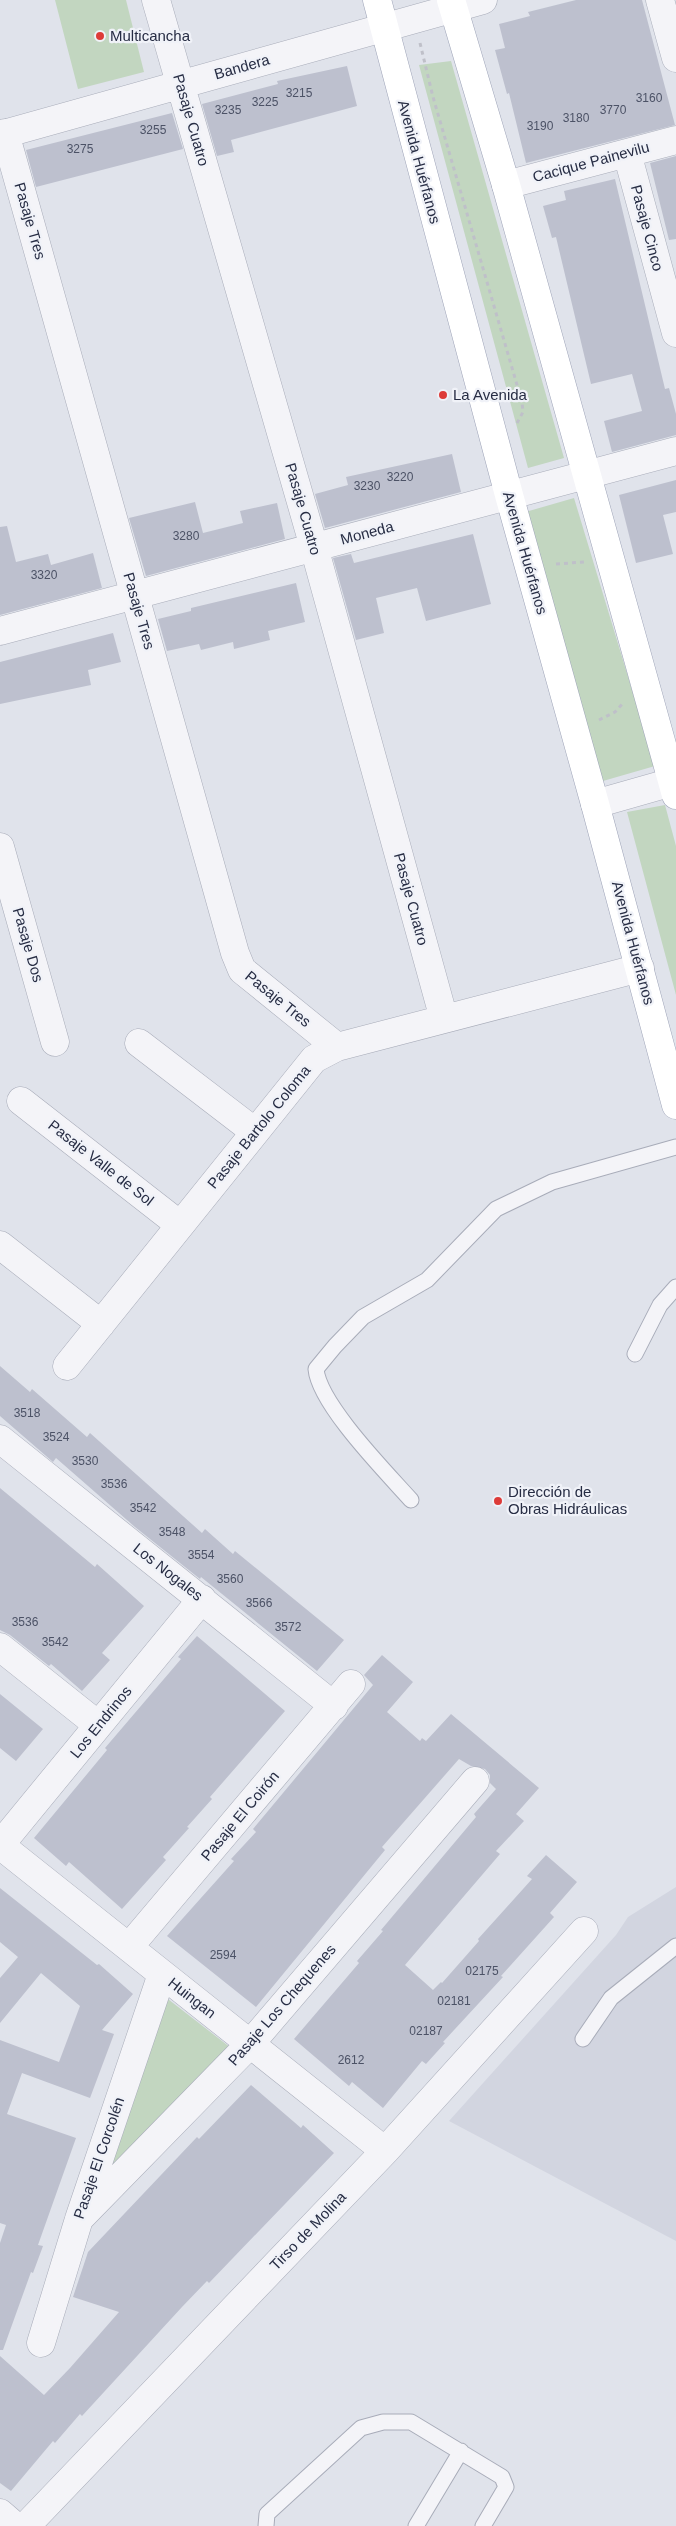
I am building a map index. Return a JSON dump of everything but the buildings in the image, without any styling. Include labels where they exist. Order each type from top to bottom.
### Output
[{"type":"main road","name":"Avenida Huérfanos","points":[[377,0],[509,495],[676,1105]]},
{"type":"main road","points":[[453,4],[506,185],[675,786]]},
{"type":"street","name":"Pasaje Cuatro","points":[[156,0],[314,547],[444,1019]]},
{"type":"street","name":"Bandera","points":[[3,134],[422,17],[453,4],[483,0]]},
{"type":"street","points":[[660,0],[676,58]]},
{"type":"street","name":"Pasaje Tres","points":[[3,134],[242,970],[337,1047]]},
{"type":"street","name":"Cacique Painevilu","points":[[506,185],[676,140]]},
{"type":"street","name":"Pasaje Cinco","points":[[626,153],[676,332]]},
{"type":"street","name":"Moneda","points":[[0,631],[676,451]]},
{"type":"street","points":[[595,804],[675,786]]},
{"type":"street","name":"Pasaje Dos","points":[[0,847],[56,1042]]},
{"type":"street","name":"Pasaje Bartolo Coloma","points":[[67,1366],[314,1059],[337,1047],[640,968]]},
{"type":"street","points":[[139,1043],[255,1132]]},
{"type":"street","name":"Pasaje Valle de Sol","points":[[21,1101],[180,1225]]},
{"type":"street","points":[[0,1245],[101,1324]]},
{"type":"street","name":"Los Nogales","points":[[0,1439],[334,1706]]},
{"type":"street","name":"Los Endrinos","points":[[0,1845],[202,1599]]},
{"type":"street","points":[[0,1647],[98,1725]]},
{"type":"street","name":"Pasaje El Coirón","points":[[128,1947],[351,1684]]},
{"type":"street","name":"Pasaje Los Chequenes","points":[[79,2219],[250,2044],[475,1781]]},
{"type":"street","name":"Huingan","points":[[0,1845],[385,2151]]},
{"type":"street","name":"Tirso de Molina","points":[[26,2526],[385,2151],[584,1931]]},
{"type":"street","name":"Pasaje El Corcolén","points":[[40,2343],[79,2219],[162,1974]]},
{"type":"street","points":[[0,2513],[15,2526]]},
{"type":"lane","points":[[411,1500],[354,1435],[317,1383],[316,1369],[334,1346],[363,1317],[427,1280],[496,1209],[552,1182],[676,1146]]},
{"type":"lane","points":[[635,1354],[660,1305],[676,1287]]},
{"type":"lane","points":[[584,2039],[611,1998],[676,1946]]},
{"type":"lane","points":[[266,2526],[267,2514],[360,2428],[383,2422],[410,2422],[502,2477],[506,2487],[483,2526]]},
{"type":"lane","points":[[416,2526],[461,2451]]},
{"type":"path","points":[[422,17],[418,34],[434,97],[522,402],[523,412],[515,427]]},
{"type":"path","points":[[552,563],[583,562],[590,565]]},
{"type":"path","points":[[590,725],[615,712],[626,696]]},
{"type":"shaded area","points":[[676,1887],[676,2241],[449,2121],[616,1935],[628,1917]]},
{"type":"green space","name":"Multicancha","points":[[55,0],[126,0],[144,72],[78,89]]},
{"type":"green space","points":[[451,61],[564,458],[528,468],[419,65]]},
{"type":"green space","points":[[574,498],[655,766],[603,781],[522,513]]},
{"type":"green space","points":[[665,805],[676,846],[676,995],[627,812]]},
{"type":"green space","points":[[164,1996],[231,2048],[117,2170],[108,2166]]},
{"type":"place","name":"Multicancha","points":[[100,36]]},
{"type":"place","name":"La Avenida","points":[[443,395]]},
{"type":"place","name":"Dirección de Obras Hidráulicas","points":[[498,1501]]}]
